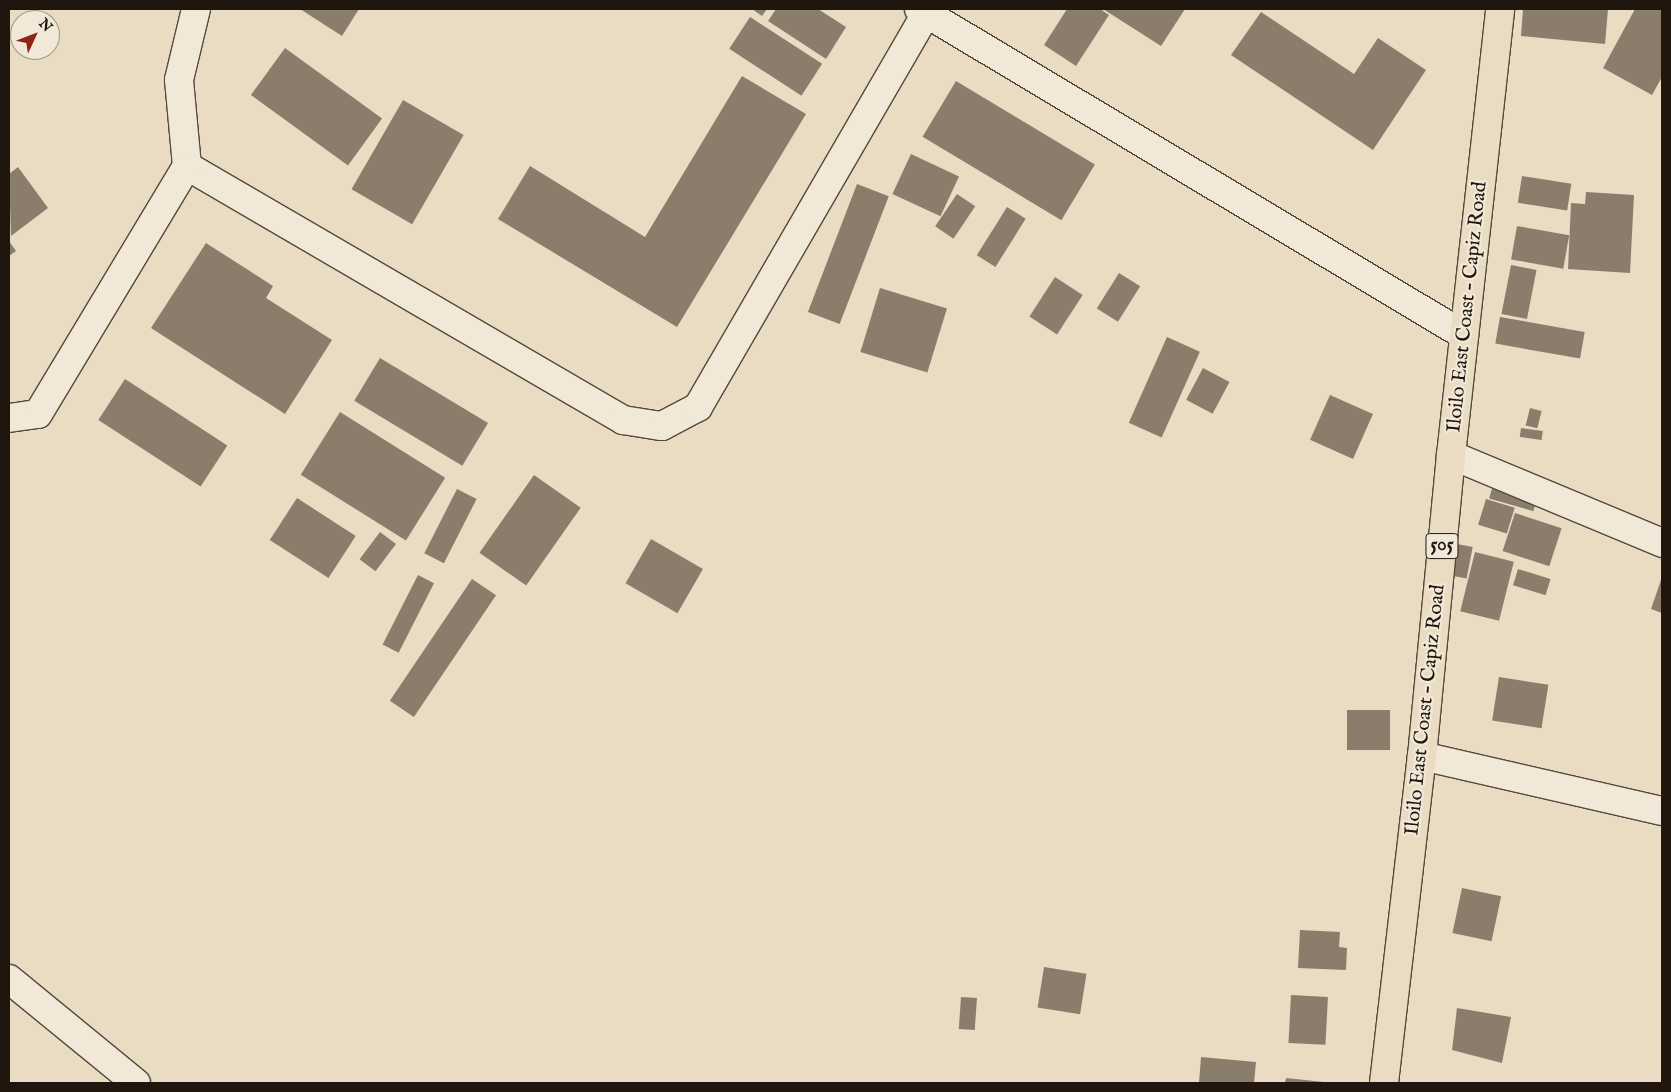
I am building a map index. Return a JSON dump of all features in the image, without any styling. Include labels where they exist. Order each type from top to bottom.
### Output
[{"type":"main road","name":"Iloilo East Coast – Capiz Road","points":[[1384,1083],[1422,756],[1450,455],[1500,9]]},
{"type":"street","points":[[9,418],[38,414],[188,166],[179,80],[196,9]]},
{"type":"street","points":[[188,166],[623,420],[662,426],[698,407],[924,10],[1464,335]]},
{"type":"street","points":[[1450,455],[1662,543]]},
{"type":"street","points":[[1422,756],[1662,811]]},
{"type":"street","points":[[9,979],[136,1083]]},
{"type":"building","points":[[300,9],[359,9],[342,36]]},
{"type":"building","points":[[752,9],[767,9],[762,16]]},
{"type":"building","points":[[776,9],[818,9],[846,27],[826,59],[768,21]]},
{"type":"building","points":[[1067,9],[1100,9],[1109,15],[1076,66],[1044,45]]},
{"type":"building","points":[[1103,9],[1185,9],[1161,46]]},
{"type":"building","points":[[1523,9],[1608,9],[1605,44],[1521,36]]},
{"type":"building","points":[[1635,9],[1662,9],[1662,77],[1652,95],[1603,68]]},
{"type":"building","points":[[1261,12],[1354,74],[1378,38],[1426,70],[1373,150],[1231,55]]},
{"type":"building","points":[[750,17],[822,64],[801,96],[729,49]]},
{"type":"building","points":[[285,48],[382,119],[348,165],[251,95]]},
{"type":"building","points":[[742,76],[806,114],[677,327],[498,219],[530,166],[645,237]]},
{"type":"building","points":[[956,81],[1095,164],[1061,220],[923,137]]},
{"type":"building","points":[[403,100],[464,135],[412,224],[352,189]]},
{"type":"building","points":[[911,154],[959,176],[940,216],[892,194]]},
{"type":"building","points":[[18,167],[48,208],[11,236],[9,174]]},
{"type":"building","points":[[1522,176],[1571,184],[1567,210],[1518,203]]},
{"type":"building","points":[[857,184],[889,196],[840,324],[808,312]]},
{"type":"building","points":[[1586,192],[1634,195],[1630,273],[1568,269],[1571,203],[1585,204]]},
{"type":"building","points":[[957,194],[975,206],[953,239],[935,226]]},
{"type":"building","points":[[1007,207],[1026,219],[995,267],[977,255]]},
{"type":"building","points":[[1517,226],[1569,235],[1563,269],[1511,259]]},
{"type":"building","points":[[9,241],[16,251],[9,256]]},
{"type":"building","points":[[206,243],[273,286],[266,298],[332,340],[285,414],[151,328]]},
{"type":"building","points":[[1511,265],[1537,270],[1527,319],[1501,314]]},
{"type":"building","points":[[1119,273],[1140,286],[1118,322],[1097,309]]},
{"type":"building","points":[[1055,277],[1083,295],[1057,334],[1029,316]]},
{"type":"building","points":[[880,288],[947,308],[927,373],[860,352]]},
{"type":"building","points":[[1500,317],[1585,332],[1580,359],[1495,344]]},
{"type":"building","points":[[1167,337],[1200,352],[1162,438],[1129,423]]},
{"type":"building","points":[[380,358],[488,423],[462,466],[354,401]]},
{"type":"building","points":[[1203,368],[1229,382],[1213,414],[1186,400]]},
{"type":"building","points":[[125,379],[227,445],[201,487],[98,420]]},
{"type":"building","points":[[1330,395],[1373,414],[1353,459],[1310,440]]},
{"type":"building","points":[[1530,408],[1542,411],[1537,428],[1526,425]]},
{"type":"building","points":[[340,412],[445,478],[406,540],[301,475]]},
{"type":"building","points":[[1521,428],[1543,431],[1542,440],[1520,437]]},
{"type":"building","points":[[534,475],[581,508],[526,586],[480,553]]},
{"type":"building","points":[[1493,485],[1537,498],[1533,511],[1489,498]]},
{"type":"building","points":[[457,489],[477,499],[444,563],[424,553]]},
{"type":"building","points":[[297,498],[356,536],[328,578],[270,540]]},
{"type":"building","points":[[1486,499],[1515,508],[1507,534],[1478,525]]},
{"type":"building","points":[[1515,513],[1562,528],[1549,566],[1503,551]]},
{"type":"building","points":[[380,532],[396,544],[376,571],[360,559]]},
{"type":"building","points":[[651,539],[703,569],[677,613],[626,583]]},
{"type":"building","points":[[1457,544],[1473,547],[1467,578],[1451,575]]},
{"type":"building","points":[[1475,552],[1514,562],[1499,621],[1460,611]]},
{"type":"building","points":[[1518,569],[1551,579],[1546,595],[1513,585]]},
{"type":"building","points":[[418,575],[434,583],[399,653],[383,644]]},
{"type":"building","points":[[1662,577],[1662,613],[1651,609]]},
{"type":"building","points":[[472,579],[496,595],[414,717],[390,701]]},
{"type":"building","points":[[1499,677],[1548,685],[1542,728],[1492,720]]},
{"type":"building","points":[[1347,710],[1390,710],[1390,750],[1347,750]]},
{"type":"building","points":[[1462,888],[1501,896],[1492,941],[1452,933]]},
{"type":"building","points":[[1300,930],[1340,932],[1339,947],[1347,948],[1346,970],[1298,968]]},
{"type":"building","points":[[1044,967],[1086,974],[1080,1014],[1038,1007]]},
{"type":"building","points":[[1291,995],[1328,997],[1325,1045],[1288,1043]]},
{"type":"building","points":[[961,997],[977,998],[975,1030],[959,1029]]},
{"type":"building","points":[[1457,1008],[1511,1017],[1502,1063],[1452,1050]]},
{"type":"building","points":[[1201,1057],[1256,1062],[1254,1083],[1199,1083]]},
{"type":"building","points":[[1286,1078],[1324,1082],[1324,1083],[1285,1083]]}]
